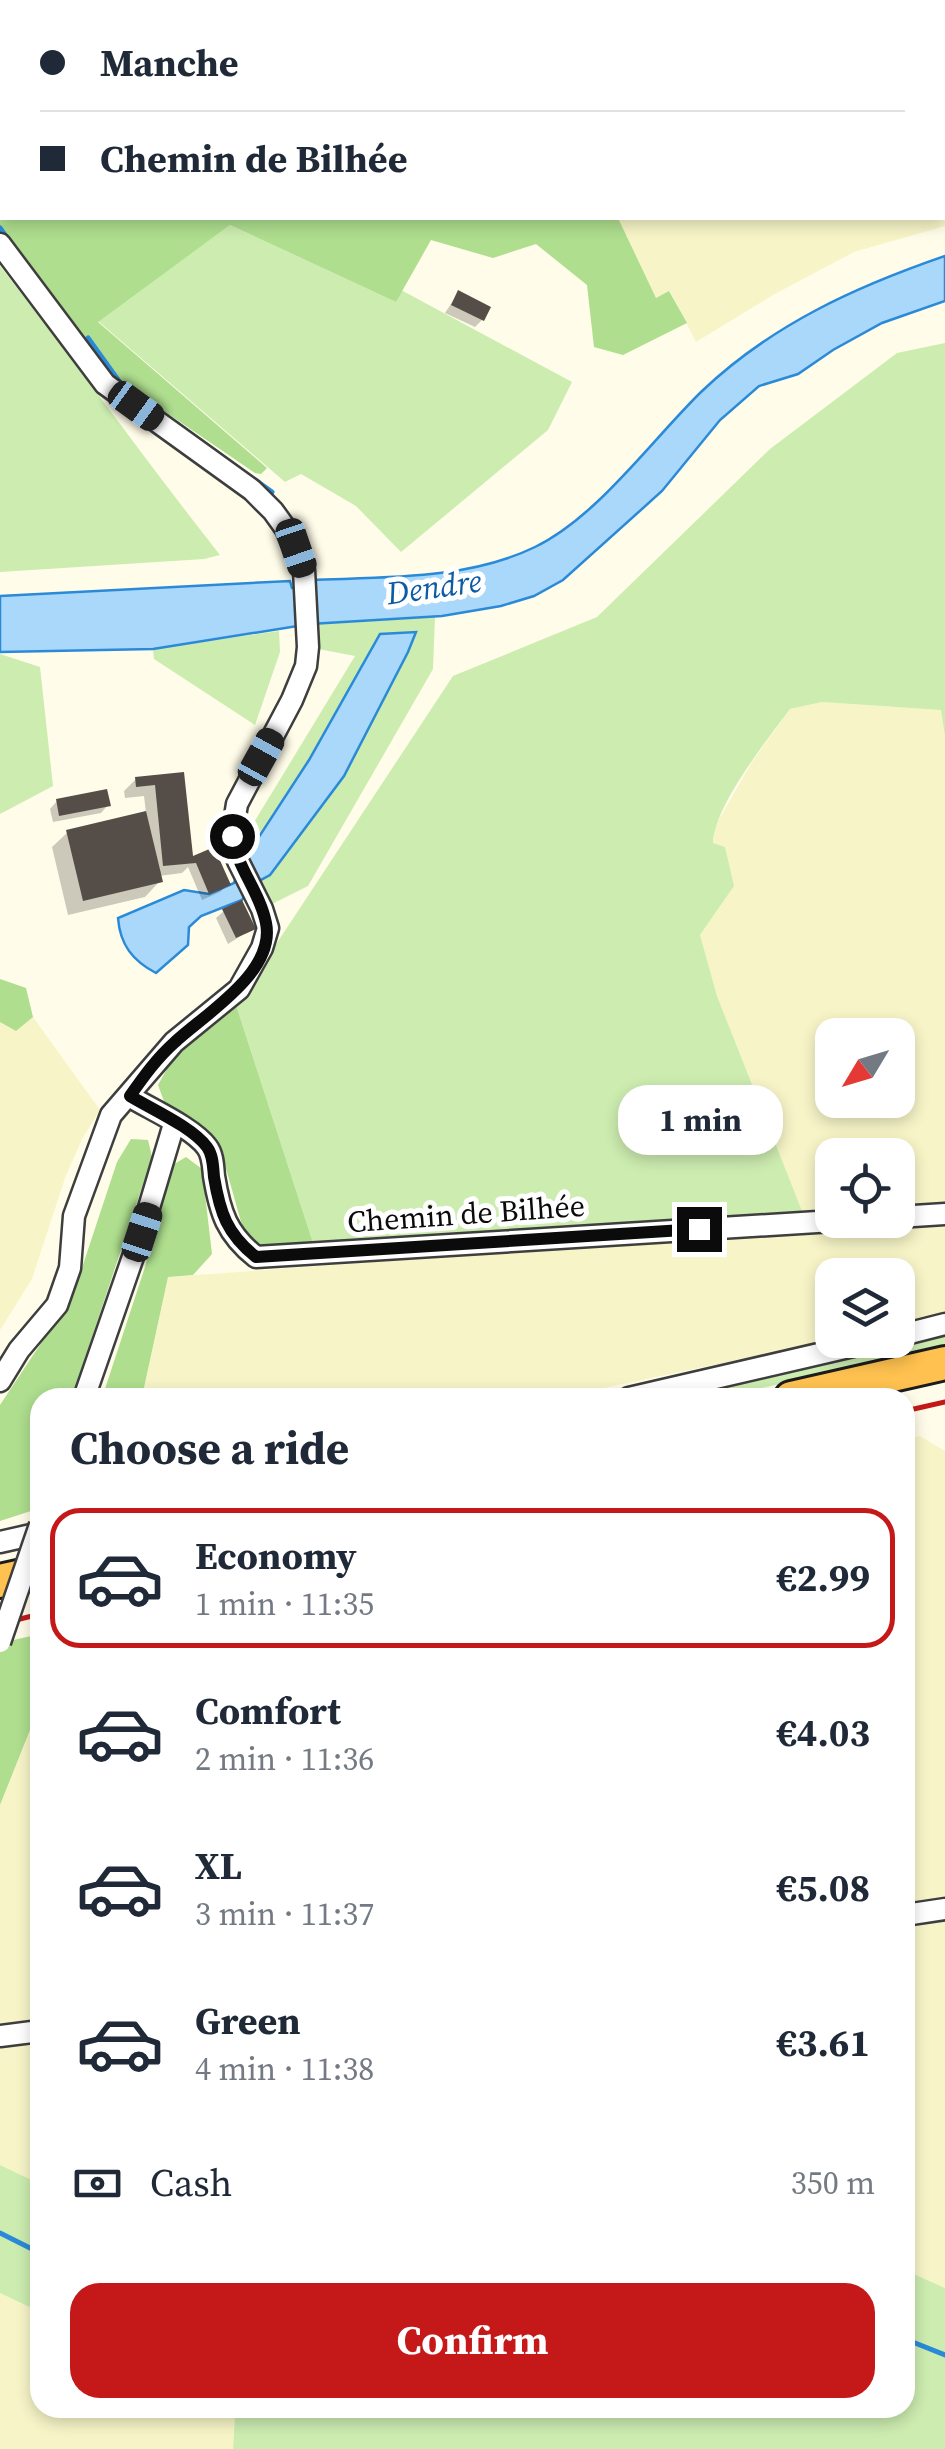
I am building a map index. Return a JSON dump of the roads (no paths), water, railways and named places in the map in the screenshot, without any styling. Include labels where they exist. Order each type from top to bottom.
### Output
[{"type":"highway","points":[[835,1388],[945,1363]]},
{"type":"highway","points":[[0,1581],[30,1574]]},
{"type":"street","points":[[0,244],[105,384],[240,482],[273,511],[296,548],[304,580],[306,638],[306,666],[237,804],[232,836],[238,861],[268,928],[257,961],[239,988],[174,1042],[111,1115],[74,1216],[70,1268],[58,1304],[18,1350],[0,1381]]},
{"type":"street","name":"Chemin de Bilhée","points":[[130,1096],[174,1124],[194,1130],[210,1150],[218,1202],[233,1239],[256,1257],[815,1222]]},
{"type":"street","points":[[87,1388],[174,1124]]},
{"type":"street","points":[[915,1216],[945,1214]]},
{"type":"street","points":[[915,1332],[945,1324]]},
{"type":"street","points":[[673,1388],[815,1355]]},
{"type":"street","points":[[0,1542],[30,1535]]},
{"type":"street","points":[[0,1642],[30,1554]]},
{"type":"street","points":[[915,1913],[945,1909]]},
{"type":"street","points":[[0,2036],[30,2032]]},
{"type":"water","name":"Dendre","points":[[945,256],[945,301],[882,323],[798,374],[759,386],[720,420],[662,491],[563,580],[534,596],[442,616],[310,624],[153,649],[0,652],[0,596],[290,581],[292,588],[310,587],[311,580],[453,571],[509,558],[558,534],[580,517],[701,392],[756,347],[847,295]]},
{"type":"water","points":[[416,632],[344,776],[270,875],[250,886],[242,900],[201,916],[189,927],[188,945],[156,973],[141,963],[125,944],[118,918],[184,890],[209,894],[234,883],[240,866],[309,760],[380,634]]},
{"type":"waterway","points":[[0,228],[10,242]]},
{"type":"waterway","points":[[88,338],[121,384]]},
{"type":"waterway","points":[[163,414],[272,492]]},
{"type":"waterway","points":[[0,2233],[30,2248]]},
{"type":"waterway","points":[[915,2343],[945,2355]]},
{"type":"railway","points":[[915,1409],[945,1402]]},
{"type":"railway","points":[[0,1624],[30,1616]]}]
